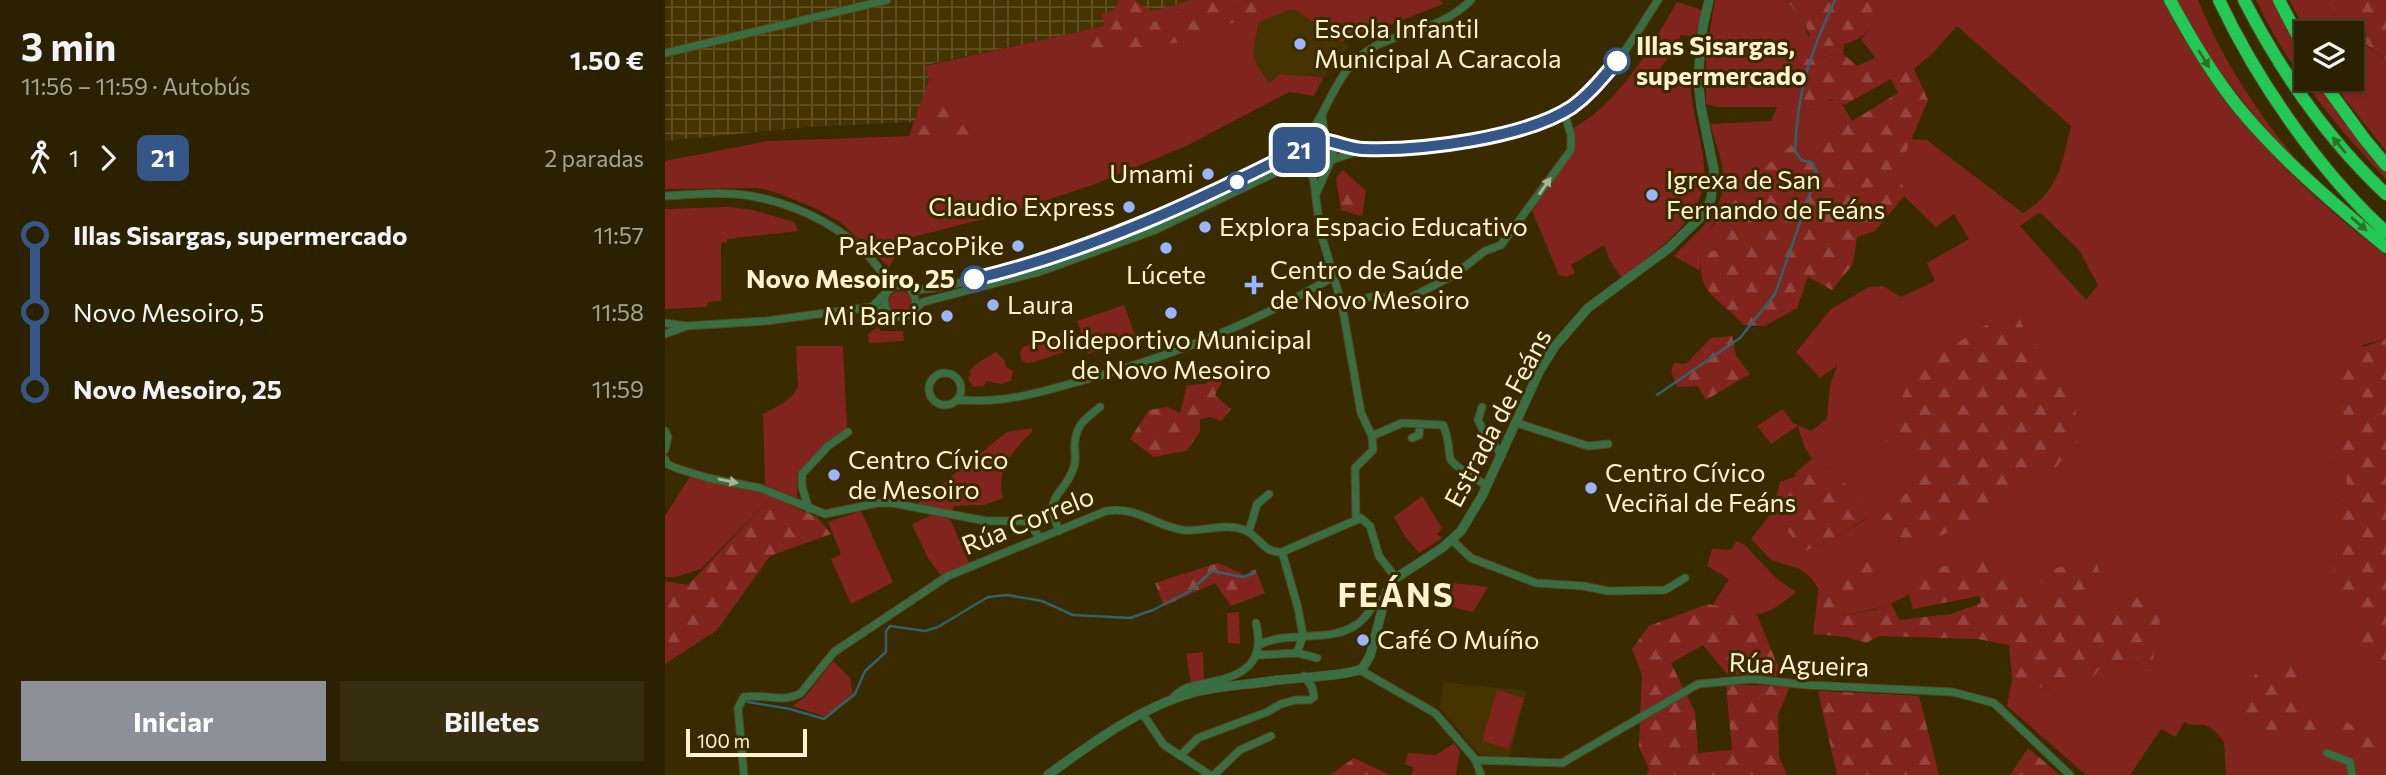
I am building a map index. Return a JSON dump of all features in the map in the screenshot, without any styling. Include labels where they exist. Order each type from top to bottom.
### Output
[{"type":"highway","points":[[2170,0],[2209,66],[2237,106],[2301,174],[2386,247]]},
{"type":"highway","points":[[2219,0],[2237,39],[2303,139],[2386,232]]},
{"type":"highway","points":[[2244,0],[2267,45],[2316,117],[2342,149],[2386,194]]},
{"type":"highway","points":[[2279,0],[2294,29]]},
{"type":"highway","points":[[2330,91],[2386,165]]},
{"type":"highway","points":[[2327,167],[2386,222]]},
{"type":"street","points":[[665,53],[887,0]]},
{"type":"street","points":[[1356,520],[1355,468],[1373,450],[1371,436],[1361,413],[1342,305],[1319,230],[1316,196],[1303,152],[1338,80],[1366,53],[1385,41],[1451,18],[1471,0]]},
{"type":"street","points":[[871,307],[895,286],[935,288],[1037,261],[1107,237],[1197,201],[1317,139],[1362,149],[1427,145],[1478,138],[1533,125],[1564,112],[1588,94],[1617,61],[1658,0]]},
{"type":"street","name":"Estrada de Feáns","points":[[1360,670],[1370,656],[1383,600],[1396,578],[1461,531],[1502,455],[1539,372],[1555,346],[1588,308],[1669,248],[1704,214],[1711,199],[1714,170],[1698,78],[1703,26],[1709,0]]},
{"type":"street","points":[[1316,196],[1333,150],[1326,141],[1322,123],[1323,112]]},
{"type":"street","points":[[1342,305],[1374,296],[1399,301],[1408,299],[1454,275],[1485,251],[1507,240],[1571,150],[1571,135],[1564,112]]},
{"type":"street","points":[[665,323],[686,326],[766,321],[871,307],[885,310],[894,317],[905,317],[923,302],[1039,272],[1155,230],[1283,169],[1307,164],[1319,169],[1362,149]]},
{"type":"street","points":[[665,196],[733,193],[764,198],[795,208],[836,230],[855,244],[884,274],[908,288],[916,299],[914,310]]},
{"type":"street","points":[[884,274],[888,291],[884,299],[885,310]]},
{"type":"street","points":[[972,400],[961,390],[958,380],[949,373],[938,375],[930,383],[929,394],[936,403],[947,405],[957,400],[972,400],[993,400],[1028,394],[1106,374],[1149,360],[1256,316],[1333,277]]},
{"type":"street","points":[[665,334],[686,326]]},
{"type":"street","points":[[957,400],[961,390]]},
{"type":"street","points":[[1059,531],[1052,514],[1052,506],[1058,491],[1075,465],[1075,433],[1078,425],[1100,407]]},
{"type":"street","points":[[1482,407],[1478,420],[1502,455]]},
{"type":"street","points":[[1371,436],[1402,423],[1443,425],[1450,444],[1450,459],[1454,465],[1487,485]]},
{"type":"street","points":[[1517,423],[1588,446],[1608,444]]},
{"type":"street","points":[[1412,438],[1419,435],[1420,425]]},
{"type":"street","points":[[665,431],[668,437],[665,450]]},
{"type":"street","points":[[809,509],[802,486],[802,474],[828,446],[848,432]]},
{"type":"street","points":[[665,459],[667,464],[676,468],[708,478],[759,488],[825,514],[878,503],[893,503],[986,521],[1024,521],[1030,524],[1039,537]]},
{"type":"street","points":[[1269,494],[1257,504],[1249,531],[1270,552],[1282,552],[1361,518],[1370,526],[1379,555],[1396,578]]},
{"type":"street","name":"Rúa Correlo","points":[[744,775],[738,708],[744,697],[777,699],[794,697],[801,693],[834,652],[948,576],[1095,515],[1119,509],[1132,511],[1183,530],[1229,526],[1249,531]]},
{"type":"street","points":[[1452,540],[1471,558],[1536,583],[1583,586],[1608,592],[1665,590],[1685,578]]},
{"type":"street","points":[[1282,552],[1298,607],[1303,636],[1297,653]]},
{"type":"street","points":[[1259,645],[1269,640],[1342,631],[1355,626],[1364,619],[1377,600],[1383,600]]},
{"type":"street","points":[[1172,700],[1179,690],[1218,681],[1252,663],[1258,655],[1259,645],[1256,623]]},
{"type":"street","points":[[1258,655],[1297,653],[1317,658]]},
{"type":"street","points":[[1048,775],[1087,746],[1143,713],[1172,700],[1193,693],[1360,670],[1435,713],[1475,760],[1481,775]]},
{"type":"street","points":[[1180,757],[1198,738],[1281,704],[1296,700],[1310,701],[1314,697],[1313,687],[1304,676]]},
{"type":"street","name":"Rúa Agueira","points":[[1475,760],[1562,763],[1698,684],[1753,679],[1807,685],[1952,692],[1994,703],[2070,775]]},
{"type":"street","points":[[1143,713],[1164,745],[1212,775],[1240,750],[1271,736]]},
{"type":"street","points":[[2327,753],[2350,762],[2352,775]]},
{"type":"shaded area","points":[[665,0],[1120,0],[1105,26],[926,65],[929,79],[915,122],[808,127],[665,141]]},
{"type":"shaded area","points":[[1135,0],[1191,0],[1154,11]]},
{"type":"shaded area","name":"Escola Infantil Municipal A Caracola","points":[[1289,10],[1298,11],[1350,47],[1338,56],[1323,78],[1311,74],[1296,78],[1280,74],[1269,83],[1258,69],[1251,50],[1259,22]]},
{"type":"shaded area","points":[[1444,682],[1527,691],[1509,757],[1480,755],[1439,707]]},
{"type":"green space","points":[[1120,0],[1135,0],[1154,11],[1191,0],[1251,0],[1235,8],[1236,20],[1283,0],[1440,0],[1443,4],[1364,35],[1352,34],[1342,42],[1297,11],[1289,10],[1259,22],[1254,54],[1269,83],[1280,74],[1323,78],[1314,96],[1289,92],[1186,146],[1095,184],[1011,212],[905,239],[889,267],[840,222],[780,194],[759,188],[665,189],[665,161],[768,141],[909,136],[929,80],[925,66],[1104,26],[1102,14],[1112,11]]},
{"type":"green space","points":[[1128,0],[1133,0],[1154,22],[1208,0],[1216,0],[1235,8],[1251,0],[1283,0],[1191,41],[1076,51],[1070,39],[1106,34]]},
{"type":"green space","points":[[1715,0],[1786,0],[1804,21],[1808,36],[1834,46],[1844,44],[1843,54],[1806,59],[1796,78],[1805,93],[1805,108],[1811,110],[1825,102],[1836,101],[1844,107],[1852,121],[1840,124],[1817,154],[1807,154],[1760,171],[1710,228],[1719,249],[1701,254],[1700,271],[1674,256],[1709,218],[1721,197],[1723,171],[1710,124],[1771,121],[1777,107],[1718,107],[1706,104],[1706,54]]},
{"type":"green space","points":[[1786,0],[1873,0],[1873,26],[1860,38],[1846,44],[1813,45],[1804,21]]},
{"type":"green space","points":[[1873,0],[2164,0],[2220,89],[2262,144],[2322,203],[2386,256],[2386,339],[2363,345],[2342,401],[2344,426],[2329,457],[2346,475],[2347,490],[2337,502],[2386,551],[2386,775],[2226,775],[2224,742],[2210,727],[2184,722],[2176,737],[2161,729],[2130,775],[2086,775],[2007,706],[2012,679],[2051,690],[2106,660],[2152,665],[2096,616],[1934,570],[1912,591],[1893,603],[1838,616],[1811,578],[1800,569],[1771,560],[1751,539],[1773,511],[1803,552],[1865,520],[1830,468],[1796,476],[1794,474],[1812,459],[1804,446],[1798,426],[1771,444],[1757,426],[1783,409],[1793,423],[1811,431],[1827,419],[1830,385],[1837,366],[1820,378],[1796,352],[1831,309],[1869,287],[1883,286],[1901,297],[1935,281],[1927,263],[1969,239],[1954,214],[1936,227],[1904,196],[1897,173],[1911,139],[1927,140],[2023,213],[2035,205],[2052,186],[2068,140],[2071,126],[1957,26],[1933,53],[1914,69],[1909,66],[1891,79],[1861,39],[1873,26]],"holes":[[[2038,213],[2079,250],[2098,285],[2086,300],[2020,226]]]},
{"type":"green space","points":[[2177,0],[2198,0],[2219,46],[2245,90],[2305,170],[2234,90]]},
{"type":"green space","points":[[2256,0],[2273,0],[2294,41],[2294,66],[2283,49]]},
{"type":"green space","points":[[2289,0],[2328,0],[2341,21],[2300,21]]},
{"type":"green space","points":[[2328,0],[2386,0],[2386,60],[2364,43],[2364,21],[2340,21]]},
{"type":"green space","points":[[1677,2],[1702,10],[1696,37],[1681,35],[1674,51],[1655,74],[1665,84],[1674,79],[1690,79],[1704,165],[1703,184],[1698,201],[1678,230],[1622,278],[1610,261],[1604,245],[1571,265],[1575,273],[1567,277],[1559,275],[1532,211],[1573,151],[1575,143],[1572,129],[1599,110],[1622,86]]},
{"type":"green space","points":[[2364,44],[2386,60],[2386,151],[2340,91],[2364,91]]},
{"type":"green space","points":[[1843,54],[1857,66],[1875,58],[1891,78],[1894,70],[1909,66],[1914,69],[1928,100],[1897,173],[1906,194],[1875,231],[1857,237],[1853,264],[1832,290],[1808,277],[1797,308],[1765,326],[1743,325],[1706,288],[1701,254],[1719,249],[1710,229],[1760,171],[1794,143],[1807,154],[1817,154],[1840,124],[1852,121],[1898,93],[1891,79],[1844,105],[1831,99],[1811,110],[1805,108],[1805,93],[1796,79],[1798,64],[1806,59]]},
{"type":"green space","points":[[2311,91],[2323,91],[2337,113],[2386,171],[2386,179],[2349,138]]},
{"type":"green space","points":[[947,98],[978,135],[909,136]]},
{"type":"green space","points":[[1318,143],[1326,146],[1329,154],[1326,162],[1318,165],[1310,162],[1307,154],[1310,146]]},
{"type":"green space","points":[[1343,170],[1366,191],[1362,216],[1341,210],[1336,178]]},
{"type":"green space","points":[[729,207],[753,210],[794,222],[798,231],[727,239],[727,242],[721,243],[721,301],[708,302],[707,307],[665,309],[665,209]]},
{"type":"green space","points":[[900,291],[908,294],[911,302],[908,310],[900,313],[892,310],[889,302],[892,294]]},
{"type":"green space","points":[[1124,305],[1136,338],[1088,354],[1077,321]]},
{"type":"green space","points":[[2016,307],[2023,328],[2074,394],[2078,442],[2053,470],[2010,487],[1966,524],[1922,544],[1873,528],[1919,480],[1915,459],[1885,440],[1914,369]]},
{"type":"green space","points":[[877,327],[882,331],[903,331],[904,341],[869,343],[868,334]]},
{"type":"green space","points":[[1064,332],[1077,336],[1078,348],[1033,362],[1026,363],[1021,360],[1020,352],[1023,347]]},
{"type":"green space","points":[[1732,336],[1736,356],[1750,374],[1706,400],[1698,386],[1677,387],[1671,371],[1674,363],[1686,364],[1711,338]]},
{"type":"green space","points":[[2386,339],[2386,663],[2358,665],[2354,657],[2359,638],[2354,615],[2332,567],[2326,546],[2339,547],[2333,516],[2336,505],[2347,489],[2346,475],[2329,457],[2328,440],[2344,425],[2341,381],[2348,352]]},
{"type":"green space","points":[[796,346],[843,346],[847,429],[828,441],[797,473],[797,498],[765,485],[763,414],[796,391]]},
{"type":"green space","points":[[996,352],[1005,361],[1006,367],[1013,371],[1011,381],[1001,384],[986,381],[984,386],[973,387],[968,378],[971,375],[969,371]]},
{"type":"green space","points":[[1210,378],[1222,381],[1215,395],[1231,409],[1221,421],[1210,417],[1200,419],[1200,432],[1186,451],[1154,457],[1130,439],[1149,410],[1168,407],[1180,413],[1187,385],[1206,384]]},
{"type":"green space","points":[[1032,428],[1032,432],[1007,462],[1001,479],[1003,498],[984,505],[954,506],[952,512],[917,504],[1007,432]]},
{"type":"green space","points":[[1830,468],[1873,514],[1832,539],[1803,552],[1773,511],[1780,482]]},
{"type":"green space","points":[[691,475],[756,490],[772,497],[701,569],[675,577],[665,577],[665,516]]},
{"type":"green space","points":[[1422,496],[1442,528],[1437,534],[1442,538],[1419,553],[1394,517]]},
{"type":"green space","points":[[772,497],[817,517],[831,534],[770,556],[717,630],[665,664],[665,581],[688,585]]},
{"type":"green space","points":[[861,511],[893,582],[851,604],[831,559],[841,554],[828,522]]},
{"type":"green space","points":[[932,515],[950,519],[969,563],[942,577],[928,558],[912,524]]},
{"type":"green space","points":[[1736,541],[1745,545],[1775,577],[1796,592],[1773,609],[1757,614],[1712,606],[1729,579],[1707,566],[1712,549],[1731,550]]},
{"type":"green space","points":[[1864,552],[1879,576],[1840,616],[1874,610],[1891,603],[1899,620],[1951,614],[1981,603],[1979,596],[1913,609],[1909,594],[1934,570],[1978,554],[1997,564],[1997,578],[2012,578],[2026,584],[2022,595],[2048,600],[2054,595],[2035,575],[2095,556],[2102,583],[2084,593],[2074,606],[2096,616],[2120,612],[2127,596],[2156,601],[2160,620],[2152,665],[2106,660],[2094,676],[2051,690],[2012,679],[2009,645],[1978,639],[1879,636],[1866,643],[1847,637],[1813,634],[1819,586]]},
{"type":"green space","points":[[1218,563],[1245,575],[1255,569],[1265,593],[1231,606],[1215,583],[1164,606],[1155,583]]},
{"type":"green space","points":[[1445,582],[1488,587],[1473,612],[1444,605],[1443,609],[1439,607]]},
{"type":"green space","points":[[1708,604],[1757,615],[1782,676],[1727,674],[1703,645],[1671,663],[1695,712],[1698,753],[1732,750],[1726,685],[1790,686],[1778,715],[1779,757],[1787,775],[1646,775],[1649,769],[1639,747],[1642,675],[1632,649],[1649,626]]},
{"type":"green space","points":[[1239,612],[1240,644],[1228,643],[1227,613]]},
{"type":"green space","points":[[1203,652],[1204,680],[1191,683],[1186,654]]},
{"type":"green space","points":[[2295,652],[2303,700],[2317,730],[2289,738],[2250,729],[2236,712],[2255,689],[2254,675]]},
{"type":"green space","points":[[833,661],[850,678],[853,696],[826,717],[792,706],[805,697]]},
{"type":"green space","points":[[1497,690],[1524,698],[1509,749],[1482,741]]},
{"type":"green space","points":[[1818,691],[1919,696],[1939,775],[1837,775]]},
{"type":"green space","points":[[2333,713],[2386,746],[2386,751],[2373,765],[2340,739]]},
{"type":"green space","points":[[1454,743],[1460,751],[1456,775],[1411,775],[1414,768],[1405,764],[1408,753],[1436,755]]},
{"type":"green space","points":[[2028,748],[2060,775],[2010,775]]},
{"type":"green space","points":[[1354,758],[1390,775],[1330,775]]},
{"type":"waterway","points":[[1657,395],[1740,338],[1775,294],[1817,174],[1813,163],[1801,160],[1795,151],[1796,130],[1806,73],[1835,0]]},
{"type":"waterway","points":[[748,702],[790,709],[824,719],[855,694],[865,671],[886,652],[886,631],[890,626],[925,631],[938,627],[988,597],[1007,595],[1042,601],[1073,615],[1130,618],[1153,610],[1190,591],[1212,571],[1243,577],[1255,573]]},
{"type":"bus line","name":"21","points":[[974,279],[1037,261],[1153,220],[1240,180],[1304,147],[1312,140],[1322,139],[1362,149],[1392,148],[1465,140],[1533,125],[1573,106],[1588,94],[1617,61]]},
{"type":"place","name":"Escola Infantil Municipal A Caracola","points":[[1300,44]]},
{"type":"place","name":"Illas Sisargas, supermercado","points":[[1617,61]]},
{"type":"place","name":"Umami","points":[[1208,174]]},
{"type":"place","name":"Igrexa de San Fernando de Feáns","points":[[1652,195]]},
{"type":"place","name":"Claudio Express","points":[[1129,207]]},
{"type":"place","name":"Explora Espacio Educativo","points":[[1205,227]]},
{"type":"place","name":"PakePacoPike","points":[[1018,246]]},
{"type":"place","name":"Lúcete","points":[[1166,248]]},
{"type":"place","name":"Novo Mesoiro, 25","points":[[974,279]]},
{"type":"place","name":"Centro de Saúde de Novo Mesoiro","points":[[1254,285]]},
{"type":"place","name":"Laura","points":[[993,305]]},
{"type":"place","name":"Polideportivo Municipal de Novo Mesoiro","points":[[1171,313]]},
{"type":"place","name":"Mi Barrio","points":[[947,316]]},
{"type":"place","name":"Centro Cívico de Mesoiro","points":[[834,475]]},
{"type":"place","name":"Centro Cívico Veciñal de Feáns","points":[[1591,488]]},
{"type":"place","name":"Café O Muíño","points":[[1363,640]]},
{"type":"district","name":"FEÁNS","points":[[1396,595]]}]
